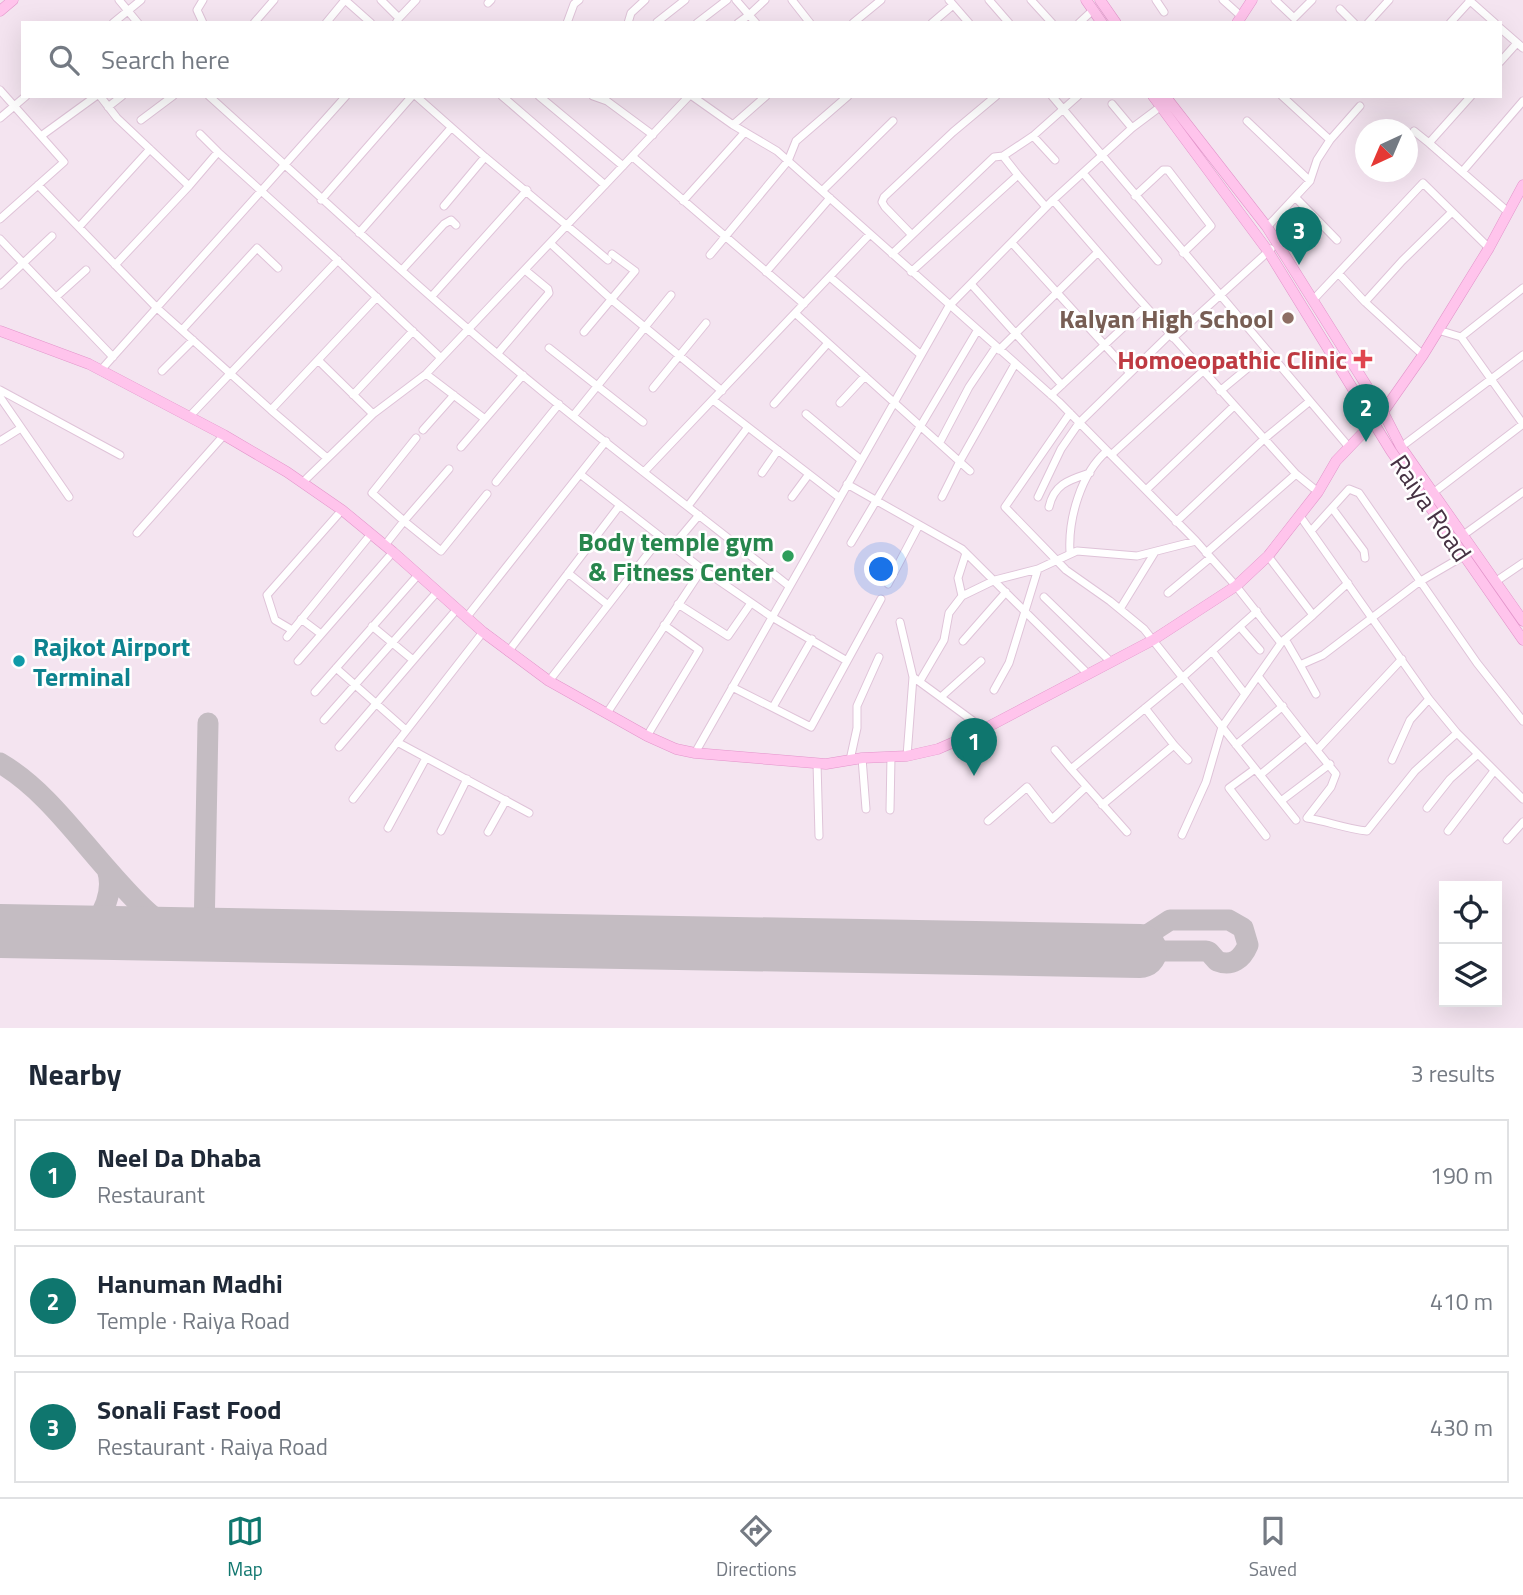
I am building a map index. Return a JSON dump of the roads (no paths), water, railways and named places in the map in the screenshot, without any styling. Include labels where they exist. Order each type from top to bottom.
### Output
[{"type":"street","points":[[0,11],[13,0]]},
{"type":"street","points":[[119,0],[136,21]]},
{"type":"street","points":[[116,21],[141,0]]},
{"type":"street","points":[[202,21],[197,10],[203,0]]},
{"type":"street","points":[[256,21],[274,0]]},
{"type":"street","points":[[328,21],[345,0],[369,21]]},
{"type":"street","points":[[381,0],[398,20],[416,0]]},
{"type":"street","points":[[568,21],[574,4],[579,0]]},
{"type":"street","points":[[629,21],[631,13],[645,0]]},
{"type":"street","points":[[658,21],[685,0]]},
{"type":"street","points":[[700,21],[727,0]]},
{"type":"street","points":[[736,0],[754,21]]},
{"type":"street","points":[[741,21],[765,0]]},
{"type":"street","points":[[792,0],[808,21]]},
{"type":"street","points":[[989,0],[1007,21]]},
{"type":"street","points":[[1031,0],[1050,21]]},
{"type":"street","points":[[1086,0],[1101,21]]},
{"type":"street","points":[[1100,0],[1115,21]]},
{"type":"street","points":[[1156,0],[1164,12]]},
{"type":"street","points":[[1223,0],[1240,20],[1252,0]]},
{"type":"street","points":[[1275,0],[1292,20],[1312,0]]},
{"type":"street","points":[[1370,21],[1389,0]]},
{"type":"street","points":[[855,21],[879,1]]},
{"type":"street","points":[[1452,21],[1470,1],[1492,21]]},
{"type":"street","points":[[934,21],[951,2],[967,21]]},
{"type":"street","points":[[1340,9],[1352,21]]},
{"type":"street","points":[[1081,21],[1093,10]]},
{"type":"street","points":[[1502,30],[1520,45],[1502,60]]},
{"type":"street","points":[[0,90],[64,162],[0,219]]},
{"type":"street","points":[[0,118],[24,98]]},
{"type":"street","points":[[41,136],[95,98]]},
{"type":"street","points":[[100,98],[189,186]]},
{"type":"street","points":[[108,107],[119,98]]},
{"type":"street","points":[[141,120],[170,98]]},
{"type":"street","points":[[211,98],[321,200],[523,375],[789,586]]},
{"type":"street","points":[[101,370],[344,98]]},
{"type":"street","points":[[321,200],[412,98]]},
{"type":"street","points":[[416,98],[567,224],[610,257],[635,271],[584,332]]},
{"type":"street","points":[[504,98],[605,185]]},
{"type":"street","points":[[541,98],[623,166]]},
{"type":"street","points":[[599,98],[618,108],[653,135]]},
{"type":"street","points":[[302,483],[373,414],[426,374],[689,98]]},
{"type":"street","points":[[694,98],[777,151],[1070,413],[1237,586],[1283,641],[1316,694]]},
{"type":"street","points":[[733,125],[764,98]]},
{"type":"street","points":[[710,255],[788,161],[796,141],[846,98]]},
{"type":"street","points":[[912,235],[885,207],[882,202],[884,197],[994,98]]},
{"type":"street","points":[[1054,98],[1348,446]]},
{"type":"street","points":[[892,254],[994,157],[1003,156],[1033,136],[1076,98]]},
{"type":"street","points":[[1284,98],[1330,140]]},
{"type":"street","points":[[1429,144],[1469,98]]},
{"type":"street","points":[[695,753],[949,306],[1053,200],[1166,100]]},
{"type":"street","name":"Raiya Road","points":[[1166,100],[1267,227],[1383,412],[1401,447],[1462,536],[1468,553],[1495,582],[1523,621]]},
{"type":"street","name":"Raiya Road","points":[[1166,100],[1268,251],[1373,421],[1468,553],[1523,640]]},
{"type":"street","points":[[1462,172],[1523,101]]},
{"type":"street","points":[[1111,104],[1132,128]]},
{"type":"street","points":[[1267,227],[1310,181],[1317,160],[1330,140],[1360,106]]},
{"type":"street","points":[[822,191],[893,121]]},
{"type":"street","points":[[1247,121],[1310,181]]},
{"type":"street","points":[[359,233],[451,128]]},
{"type":"street","points":[[683,201],[745,132]]},
{"type":"street","points":[[200,134],[441,358]]},
{"type":"street","points":[[1418,134],[1508,212]]},
{"type":"street","points":[[1033,136],[1055,160]]},
{"type":"street","points":[[79,227],[149,149]]},
{"type":"street","points":[[115,265],[218,152]]},
{"type":"street","points":[[1003,156],[1046,207]]},
{"type":"street","points":[[444,206],[485,157]]},
{"type":"street","points":[[633,157],[804,304]]},
{"type":"street","points":[[1135,196],[1163,170],[1168,170],[1211,226],[1183,253]]},
{"type":"street","points":[[1083,173],[1158,261]]},
{"type":"street","points":[[911,272],[1018,175]]},
{"type":"street","points":[[1313,300],[1423,183],[1489,248]]},
{"type":"street","points":[[38,185],[157,307],[327,458]]},
{"type":"street","points":[[0,331],[101,370],[224,435],[302,483],[342,510],[508,652],[549,681],[647,736],[676,749],[695,753],[817,763],[906,756],[948,746],[984,729],[1153,640],[1237,586],[1268,556],[1300,516],[1348,446],[1383,412],[1423,355],[1489,248],[1523,185]]},
{"type":"street","points":[[432,296],[527,190]]},
{"type":"street","points":[[1295,197],[1337,240]]},
{"type":"street","points":[[766,272],[830,198]]},
{"type":"street","points":[[1053,200],[1234,406],[1296,474],[1318,492]]},
{"type":"street","points":[[1365,302],[1452,212]]},
{"type":"street","points":[[402,270],[444,224],[451,220],[456,225]]},
{"type":"street","points":[[645,472],[870,234]]},
{"type":"street","points":[[0,285],[52,236]]},
{"type":"street","points":[[0,239],[113,357]]},
{"type":"street","points":[[550,243],[612,300],[722,391]]},
{"type":"street","points":[[1012,243],[1130,373]]},
{"type":"street","points":[[1038,497],[1061,449],[1079,423],[1130,373],[1277,244]]},
{"type":"street","points":[[182,330],[257,248],[278,268]]},
{"type":"street","points":[[940,442],[969,387],[997,349],[1098,252]]},
{"type":"street","points":[[189,416],[338,260]]},
{"type":"street","points":[[56,297],[86,270]]},
{"type":"street","points":[[498,353],[549,293],[548,289],[525,270]]},
{"type":"street","points":[[1339,274],[1365,302],[1423,355]]},
{"type":"street","points":[[830,277],[921,355]]},
{"type":"street","points":[[971,284],[1062,385]]},
{"type":"street","points":[[1461,337],[1523,288]]},
{"type":"street","points":[[573,416],[671,295]]},
{"type":"street","points":[[271,410],[377,297]]},
{"type":"street","points":[[1051,395],[1145,307]]},
{"type":"street","points":[[795,313],[970,471]]},
{"type":"street","points":[[653,388],[706,323]]},
{"type":"street","points":[[1433,493],[1523,424],[1461,337],[1438,330]]},
{"type":"street","points":[[353,394],[412,331]]},
{"type":"street","points":[[851,542],[977,331]]},
{"type":"street","points":[[162,371],[193,340]]},
{"type":"street","points":[[774,404],[828,343]]},
{"type":"street","points":[[549,348],[643,422]]},
{"type":"street","points":[[1220,390],[1268,352]]},
{"type":"street","points":[[1401,447],[1523,355]]},
{"type":"street","points":[[318,360],[373,414]]},
{"type":"street","points":[[942,497],[1015,364]]},
{"type":"street","points":[[1070,552],[1072,517],[1098,458],[1109,453],[1203,371]]},
{"type":"street","points":[[426,374],[485,419]]},
{"type":"street","points":[[461,447],[523,375]]},
{"type":"street","points":[[840,404],[864,376]]},
{"type":"street","points":[[0,390],[120,455]]},
{"type":"street","points":[[423,430],[454,395]]},
{"type":"street","points":[[0,397],[69,497]]},
{"type":"street","points":[[713,400],[840,498]]},
{"type":"street","points":[[1177,522],[1264,439],[1310,401]]},
{"type":"street","points":[[496,482],[559,404]]},
{"type":"street","points":[[1146,490],[1234,406]]},
{"type":"street","points":[[1070,413],[1005,507],[1066,570],[1144,629],[1296,820]]},
{"type":"street","points":[[806,414],[861,460]]},
{"type":"street","points":[[688,506],[748,427]]},
{"type":"street","points":[[0,441],[21,428]]},
{"type":"street","points":[[137,533],[224,435]]},
{"type":"street","points":[[416,438],[372,493],[441,551],[487,494]]},
{"type":"street","points":[[466,618],[606,441]]},
{"type":"street","points":[[762,473],[778,450]]},
{"type":"street","points":[[298,661],[389,549],[404,521],[449,469]]},
{"type":"street","points":[[1049,507],[1051,495],[1061,485],[1091,472]]},
{"type":"street","points":[[580,474],[702,569],[772,617],[847,661]]},
{"type":"street","points":[[792,497],[809,474]]},
{"type":"street","points":[[1168,593],[1296,474]]},
{"type":"street","points":[[848,484],[967,553],[1088,674]]},
{"type":"street","points":[[1311,531],[1349,489],[1359,493],[1477,663],[1523,721]]},
{"type":"street","points":[[1462,536],[1523,492]]},
{"type":"street","points":[[508,652],[620,505]]},
{"type":"street","points":[[1332,508],[1364,551],[1365,558]]},
{"type":"street","points":[[342,510],[267,595],[275,620],[289,634],[371,534]]},
{"type":"street","points":[[673,547],[699,515]]},
{"type":"street","points":[[1300,516],[1429,699],[1457,733],[1523,799]]},
{"type":"street","points":[[888,584],[919,525]]},
{"type":"street","points":[[549,681],[661,537]]},
{"type":"street","points":[[916,679],[944,640],[949,613],[962,596],[995,580],[1038,569],[1070,552],[1137,556],[1196,541]]},
{"type":"street","points":[[1120,609],[1156,552]]},
{"type":"street","points":[[962,596],[958,578],[967,553]]},
{"type":"street","points":[[1300,665],[1322,656],[1419,582],[1468,553]]},
{"type":"street","points":[[1268,556],[1313,615]]},
{"type":"street","points":[[1495,582],[1523,563]]},
{"type":"street","points":[[607,713],[702,569]]},
{"type":"street","points":[[994,690],[1009,663],[1038,569]]},
{"type":"street","points":[[568,573],[608,606]]},
{"type":"street","points":[[315,692],[418,575]]},
{"type":"street","points":[[1182,835],[1206,782],[1222,727],[1283,641],[1348,583]]},
{"type":"street","points":[[324,720],[437,592]]},
{"type":"street","points":[[963,641],[1006,592]]},
{"type":"street","points":[[1044,597],[1111,662]]},
{"type":"street","points":[[732,687],[811,727],[881,599]]},
{"type":"street","points":[[678,604],[728,636],[751,603]]},
{"type":"street","points":[[339,747],[457,609]]},
{"type":"street","points":[[1071,769],[1183,677],[1257,611]]},
{"type":"street","points":[[301,619],[321,634]]},
{"type":"street","points":[[900,622],[916,679],[906,756]]},
{"type":"street","points":[[647,736],[699,650],[664,625]]},
{"type":"street","points":[[372,626],[413,660]]},
{"type":"street","points":[[1240,627],[1260,650]]},
{"type":"street","points":[[353,799],[483,632]]},
{"type":"street","points":[[773,707],[811,639]]},
{"type":"street","points":[[1212,651],[1245,694]]},
{"type":"street","points":[[850,760],[857,727],[857,706],[879,657]]},
{"type":"street","points":[[1317,750],[1402,659]]},
{"type":"street","points":[[941,696],[981,661]]},
{"type":"street","points":[[335,668],[406,730]]},
{"type":"street","points":[[1258,676],[1335,770],[1336,778],[1307,818],[1331,822],[1345,829],[1367,831],[1415,771],[1457,733]]},
{"type":"street","points":[[916,679],[984,729]]},
{"type":"street","points":[[1391,760],[1410,720],[1429,699]]},
{"type":"street","points":[[1237,745],[1283,706]]},
{"type":"street","points":[[1145,708],[1188,760]]},
{"type":"street","points":[[1266,836],[1229,789],[1306,737]]},
{"type":"street","points":[[397,742],[529,813]]},
{"type":"street","points":[[1102,805],[1174,745]]},
{"type":"street","points":[[1055,750],[1127,832]]},
{"type":"street","points":[[1427,808],[1450,779],[1478,754]]},
{"type":"street","points":[[890,810],[891,757]]},
{"type":"street","points":[[388,828],[426,758]]},
{"type":"street","points":[[862,758],[866,809]]},
{"type":"street","points":[[817,763],[819,835]]},
{"type":"street","points":[[1281,802],[1330,764]]},
{"type":"street","points":[[1448,831],[1494,771]]},
{"type":"street","points":[[441,831],[467,779]]},
{"type":"street","points":[[988,821],[1027,787],[1052,819],[1086,787]]},
{"type":"street","points":[[488,832],[506,800]]},
{"type":"street","points":[[1507,840],[1523,822]]},
{"type":"place","name":"Sonali Fast Food","points":[[1299,265]]},
{"type":"place","name":"Kalyan High School","points":[[1288,318]]},
{"type":"place","name":"Homoeopathic Clinic","points":[[1363,359]]},
{"type":"place","name":"Hanuman Madhi","points":[[1366,442]]},
{"type":"place","name":"Body temple gym & Fitness Center","points":[[788,556]]},
{"type":"place","name":"Rajkot Airport Terminal","points":[[19,661]]},
{"type":"place","name":"Neel Da Dhaba","points":[[974,776]]}]
